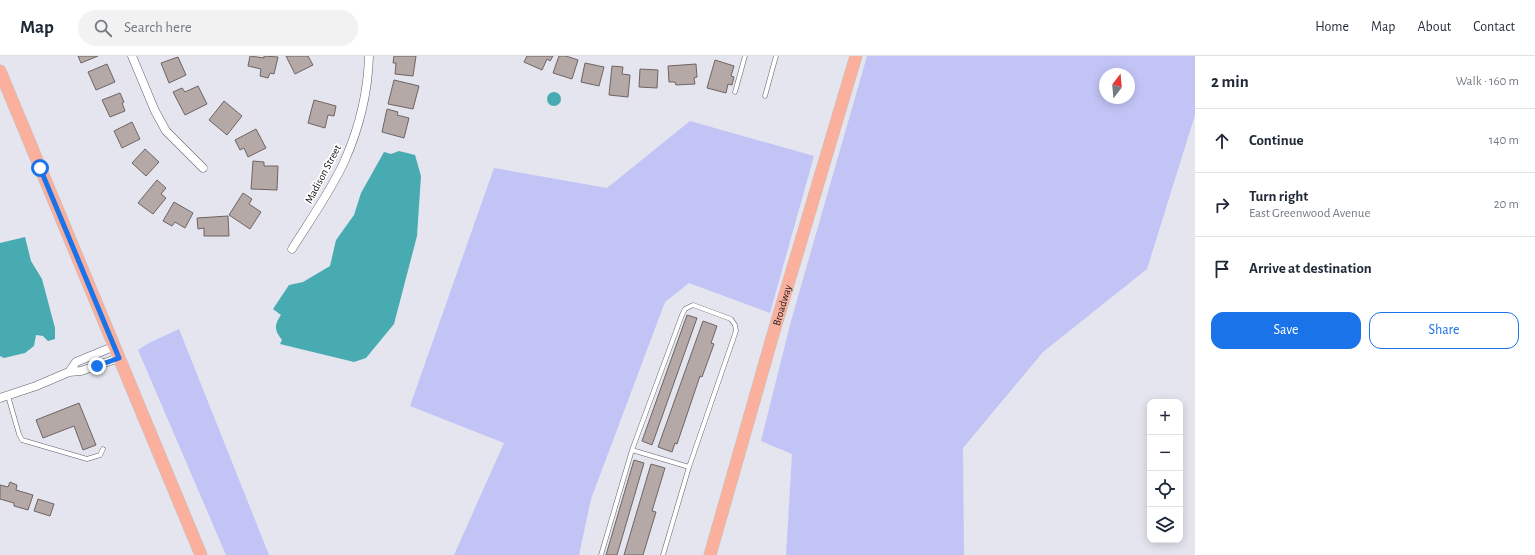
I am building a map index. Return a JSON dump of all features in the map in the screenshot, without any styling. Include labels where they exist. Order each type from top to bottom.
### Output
[{"type":"main road","name":"Broadway","points":[[710,555],[772,338],[856,56]]},
{"type":"main road","points":[[0,71],[201,555]]},
{"type":"street","points":[[132,56],[155,111],[166,131],[203,168]]},
{"type":"street","name":"Madison Street","points":[[292,249],[321,203],[345,160],[356,130],[363,104],[369,56]]},
{"type":"street","points":[[69,372],[76,362],[114,346]]},
{"type":"street","points":[[4,397],[69,372],[82,371],[119,358]]},
{"type":"lane","points":[[735,92],[746,56]]},
{"type":"lane","points":[[765,96],[776,56]]},
{"type":"lane","points":[[602,555],[632,450],[682,316],[685,309],[692,305],[731,319],[735,325],[736,332],[688,467],[663,555]]},
{"type":"lane","points":[[4,397],[22,440],[87,460],[100,455],[103,449]]},
{"type":"lane","points":[[632,450],[688,467]]},
{"type":"shaded area","points":[[867,56],[1195,56],[1195,115],[1147,269],[1043,352],[963,448],[964,555],[786,555],[792,454],[761,441],[791,321]]},
{"type":"shaded area","points":[[554,92],[559,94],[561,99],[559,104],[554,106],[549,104],[547,99],[549,94]]},
{"type":"shaded area","points":[[690,121],[814,156],[770,313],[689,283],[665,302],[591,499],[579,555],[454,555],[504,443],[410,406],[494,168],[607,188]]},
{"type":"shaded area","points":[[399,151],[415,155],[421,176],[417,236],[394,324],[366,358],[354,362],[280,344],[282,340],[277,333],[276,325],[281,315],[273,309],[289,285],[303,282],[330,266],[336,240],[354,215],[361,193],[384,152],[391,154]]},
{"type":"shaded area","points":[[25,237],[31,261],[42,279],[55,328],[55,339],[48,341],[43,336],[36,335],[34,346],[25,353],[4,358],[0,356],[0,243]]},
{"type":"shaded area","points":[[179,329],[269,555],[226,555],[138,350],[149,343]]},
{"type":"building","points":[[78,56],[98,56],[81,63]]},
{"type":"building","points":[[250,56],[264,58],[264,56],[278,57],[274,74],[270,73],[268,78],[260,76],[261,69],[248,66]]},
{"type":"building","points":[[286,56],[308,56],[313,65],[295,74]]},
{"type":"building","points":[[394,56],[416,56],[413,76],[395,74],[396,63],[393,63]]},
{"type":"building","points":[[527,56],[553,56],[550,61],[547,59],[542,70],[524,62]]},
{"type":"building","points":[[559,56],[566,56],[578,60],[572,79],[553,73]]},
{"type":"building","points":[[178,57],[186,75],[169,83],[161,63]]},
{"type":"building","points":[[715,60],[734,66],[731,76],[734,77],[732,85],[728,84],[726,93],[707,88]]},
{"type":"building","points":[[585,63],[604,67],[599,86],[581,82]]},
{"type":"building","points":[[107,64],[115,82],[96,90],[88,72]]},
{"type":"building","points":[[696,64],[697,77],[694,78],[695,84],[676,85],[675,82],[669,82],[668,66]]},
{"type":"building","points":[[612,66],[623,67],[622,74],[630,75],[628,97],[609,95]]},
{"type":"building","points":[[640,69],[658,70],[657,88],[639,87]]},
{"type":"building","points":[[394,80],[419,86],[413,109],[388,104]]},
{"type":"building","points":[[198,86],[207,104],[185,115],[173,92],[182,88],[185,92]]},
{"type":"building","points":[[120,93],[124,102],[122,103],[125,111],[110,117],[102,100]]},
{"type":"building","points":[[314,100],[336,106],[334,116],[328,115],[325,128],[308,123]]},
{"type":"building","points":[[224,101],[242,116],[227,135],[209,120]]},
{"type":"building","points":[[387,109],[398,112],[397,115],[409,118],[404,138],[382,132]]},
{"type":"building","points":[[132,122],[140,139],[122,148],[114,131]]},
{"type":"building","points":[[256,129],[266,148],[248,157],[244,148],[240,150],[235,140]]},
{"type":"building","points":[[145,149],[159,162],[146,176],[132,163]]},
{"type":"building","points":[[253,161],[264,162],[264,166],[278,166],[277,190],[251,189]]},
{"type":"building","points":[[157,180],[166,188],[161,194],[166,198],[153,214],[138,203]]},
{"type":"building","points":[[243,193],[252,199],[249,204],[261,212],[250,229],[229,215]]},
{"type":"building","points":[[174,202],[193,213],[185,228],[175,222],[172,226],[163,221]]},
{"type":"building","points":[[228,216],[229,236],[204,236],[204,228],[198,229],[197,218]]},
{"type":"building","points":[[687,315],[697,318],[652,445],[642,441]]},
{"type":"building","points":[[703,321],[717,326],[711,343],[714,344],[702,377],[700,376],[677,444],[675,443],[672,452],[658,447]]},
{"type":"building","points":[[79,403],[96,445],[83,450],[74,426],[43,438],[36,420]]},
{"type":"building","points":[[634,460],[644,463],[617,555],[606,555]]},
{"type":"building","points":[[651,464],[665,468],[652,511],[656,512],[643,555],[624,555]]},
{"type":"building","points":[[10,482],[17,485],[16,490],[33,495],[28,510],[14,506],[14,503],[0,499],[0,485],[8,487]]},
{"type":"building","points":[[38,499],[54,504],[50,516],[34,511]]},
{"type":"route","points":[[40,168],[119,358],[97,366]]}]
